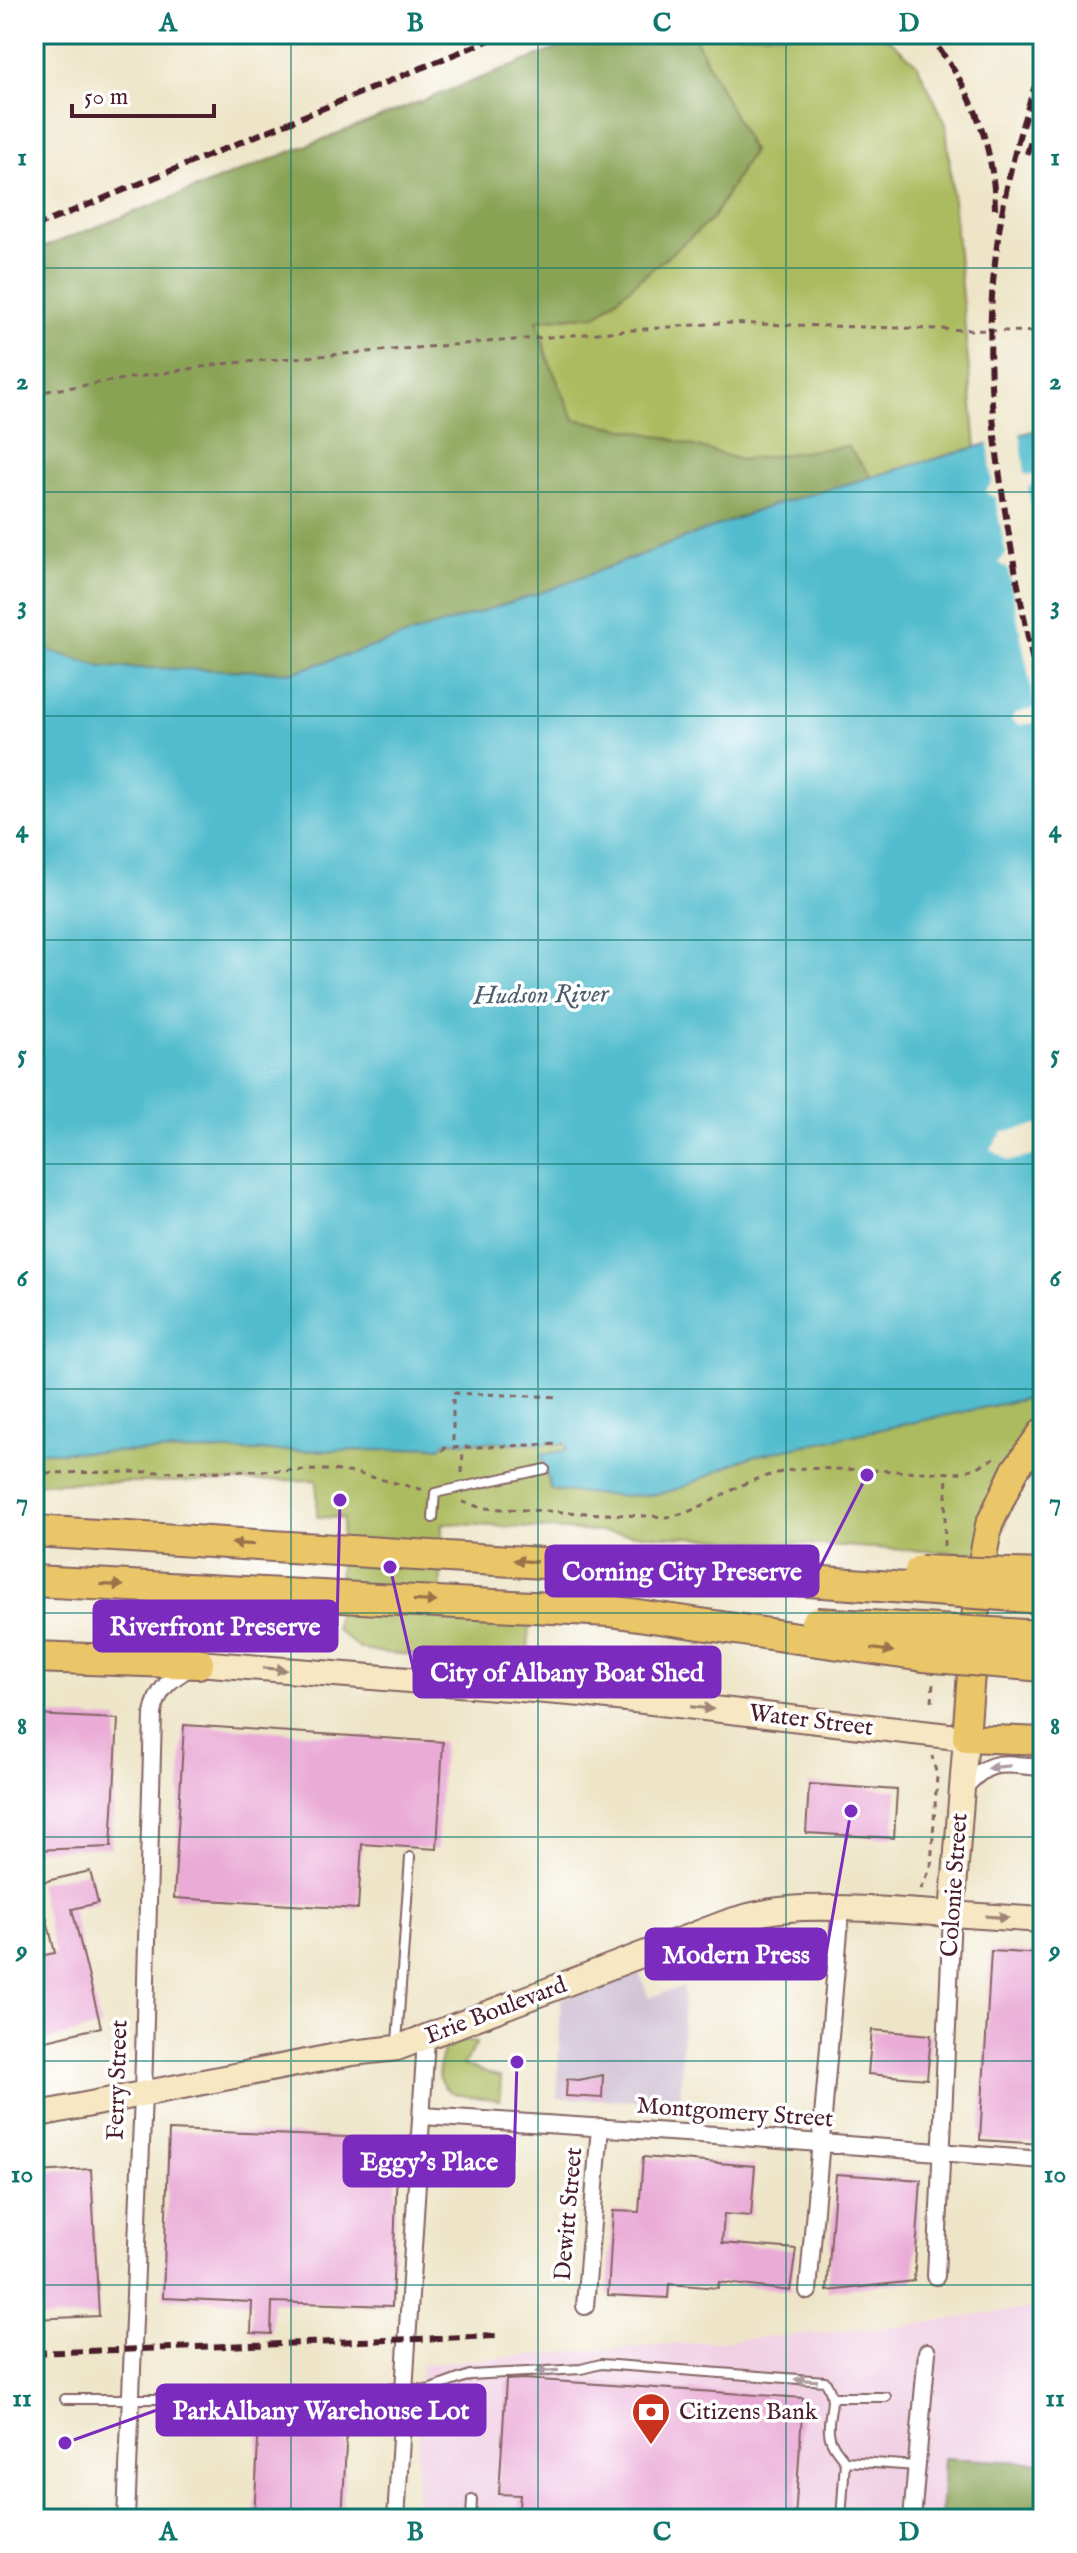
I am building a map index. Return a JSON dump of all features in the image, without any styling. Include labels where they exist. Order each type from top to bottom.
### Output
[{"type":"highway","points":[[34,1531],[1043,1598]]},
{"type":"highway","points":[[686,1572],[907,1570],[1043,1575]]},
{"type":"highway","points":[[34,1581],[1043,1636]]},
{"type":"highway","points":[[610,1611],[923,1656],[1043,1666]]},
{"type":"highway","points":[[34,1657],[198,1663]]},
{"type":"main road","name":"Colonie Street","points":[[966,1738],[982,1552],[1000,1499],[1023,1457],[1043,1431]]},
{"type":"main road","name":"Water Street","points":[[966,1738],[1043,1741]]},
{"type":"street","name":"Water Street","points":[[198,1663],[582,1694],[966,1738]]},
{"type":"street","name":"Ferry Street","points":[[126,2519],[154,1706],[163,1688],[198,1663]]},
{"type":"street","name":"Colonie Street","points":[[936,2276],[952,1914],[966,1738]]},
{"type":"street","points":[[963,1789],[978,1771],[988,1767],[1043,1767]]},
{"type":"street","name":"Erie Boulevard","points":[[34,2115],[352,2053],[397,2048],[750,1914],[796,1907],[1043,1920]]},
{"type":"street","points":[[808,2291],[841,1908]]},
{"type":"street","points":[[396,2519],[426,2039]]},
{"type":"street","name":"Montgomery Street","points":[[423,2116],[1043,2160]]},
{"type":"street","name":"Dewitt Street","points":[[585,2306],[600,2127]]},
{"type":"street","points":[[912,2519],[927,2352]]},
{"type":"lane","points":[[433,1518],[435,1493],[545,1469]]},
{"type":"lane","points":[[582,1694],[584,1654]]},
{"type":"lane","points":[[397,2048],[410,1857]]},
{"type":"lane","points":[[65,2399],[191,2399],[403,2388],[428,2390],[470,2375],[581,2369],[601,2364],[825,2381],[833,2397],[829,2433],[834,2448],[845,2461],[841,2519]]},
{"type":"lane","points":[[833,2397],[886,2397]]},
{"type":"lane","points":[[845,2461],[917,2466]]},
{"type":"lane","points":[[471,2519],[472,2499]]},
{"type":"path","points":[[34,393],[221,364],[719,323],[1043,332]]},
{"type":"path","points":[[453,1441],[453,1393],[561,1397]]},
{"type":"path","points":[[442,1451],[445,1448],[561,1444]]},
{"type":"path","points":[[461,1487],[463,1449]]},
{"type":"path","points":[[911,1911],[931,1867],[937,1776],[932,1756]]},
{"type":"shaded area","points":[[639,1972],[649,1998],[684,1986],[680,2102],[557,2098],[561,1999]]},
{"type":"shaded area","points":[[1043,2308],[1043,2463],[944,2458],[941,2519],[415,2519],[421,2364],[907,2326]]},
{"type":"green space","points":[[595,34],[693,34],[752,151],[712,219],[597,315],[537,320],[547,357],[574,419],[660,436],[741,460],[847,446],[872,477],[770,506],[546,591],[294,672],[102,667],[34,646],[34,355],[42,351],[34,330],[34,251]]},
{"type":"green space","points":[[693,34],[883,34],[917,64],[946,124],[976,447],[872,477],[847,447],[741,460],[660,436],[574,419],[547,357],[537,320],[597,315],[712,219],[752,151]]},
{"type":"green space","points":[[1043,1397],[1043,1451],[1018,1492],[1006,1519],[996,1555],[442,1523],[440,1611],[529,1615],[528,1663],[385,1653],[359,1648],[336,1629],[343,1518],[317,1517],[317,1480],[34,1483],[34,1452],[401,1450],[446,1441],[566,1444],[567,1450],[545,1469],[551,1490],[650,1495],[680,1488],[753,1456]]},
{"type":"green space","points":[[464,2041],[477,2043],[463,2065],[501,2077],[500,2100],[460,2095],[444,2086],[439,2073],[440,2060],[451,2044]]},
{"type":"green space","points":[[944,2458],[1043,2463],[1043,2519],[941,2519]]},
{"type":"water","name":"Hudson River","points":[[1033,431],[1043,432],[1043,1397],[753,1456],[680,1488],[633,1496],[551,1490],[541,1455],[567,1450],[566,1444],[446,1441],[440,1448],[424,1446],[401,1450],[34,1452],[34,646],[102,667],[294,672],[546,591],[770,506]]},
{"type":"pier","points":[[1020,431],[1025,474],[1040,477],[1028,488],[1038,545],[1043,546],[1043,752],[1037,723],[1019,725],[1011,720],[1016,713],[1035,708],[1008,569],[998,563],[1006,554],[995,498],[985,492],[992,482],[988,440]]},
{"type":"pier","points":[[1043,1124],[1043,1154],[1009,1161],[990,1149],[1003,1132]]},
{"type":"building","points":[[34,1715],[118,1719],[111,1847],[34,1850]]},
{"type":"building","points":[[184,1725],[443,1742],[437,1849],[362,1844],[358,1909],[174,1898]]},
{"type":"building","points":[[809,1784],[897,1790],[894,1838],[806,1833]]},
{"type":"building","points":[[90,1871],[98,1903],[72,1909],[101,2027],[34,2043],[34,1957],[55,1953],[38,1883]]},
{"type":"building","points":[[991,1951],[1043,1954],[1043,2144],[980,2140]]},
{"type":"building","points":[[872,2030],[931,2035],[927,2079],[868,2074]]},
{"type":"building","points":[[603,2075],[602,2098],[566,2096],[567,2079]]},
{"type":"building","points":[[169,2130],[398,2139],[392,2306],[272,2302],[271,2334],[251,2333],[252,2302],[163,2298]]},
{"type":"building","points":[[643,2157],[755,2166],[751,2216],[724,2214],[722,2243],[796,2249],[790,2291],[719,2282],[718,2288],[669,2284],[668,2298],[608,2295],[613,2211],[639,2212]]},
{"type":"building","points":[[91,2169],[99,2316],[34,2319],[34,2172]]},
{"type":"building","points":[[836,2174],[921,2180],[914,2281],[827,2291]]},
{"type":"building","name":"Citizens Bank","points":[[506,2380],[803,2398],[795,2519],[518,2519],[520,2495],[499,2494]]},
{"type":"building","points":[[260,2404],[348,2409],[342,2519],[254,2519]]},
{"type":"railway","points":[[34,227],[504,34]]},
{"type":"railway","points":[[927,34],[956,73],[977,115],[990,160],[995,209]]},
{"type":"railway","points":[[1043,64],[1028,106],[1006,193],[998,237],[991,327],[993,416],[1002,492],[1043,716]]},
{"type":"railway","points":[[1027,154],[1043,100]]},
{"type":"railway","points":[[34,2353],[497,2336]]},
{"type":"place","name":"Corning City Preserve","points":[[867,1475]]},
{"type":"place","name":"Riverfront Preserve","points":[[340,1500]]},
{"type":"place","name":"City of Albany Boat Shed","points":[[390,1567]]},
{"type":"place","name":"Modern Press","points":[[851,1811]]},
{"type":"place","name":"Eggy's Place","points":[[517,2062]]},
{"type":"place","name":"ParkAlbany Warehouse Lot","points":[[65,2443]]},
{"type":"place","name":"Citizens Bank","points":[[651,2446]]}]
